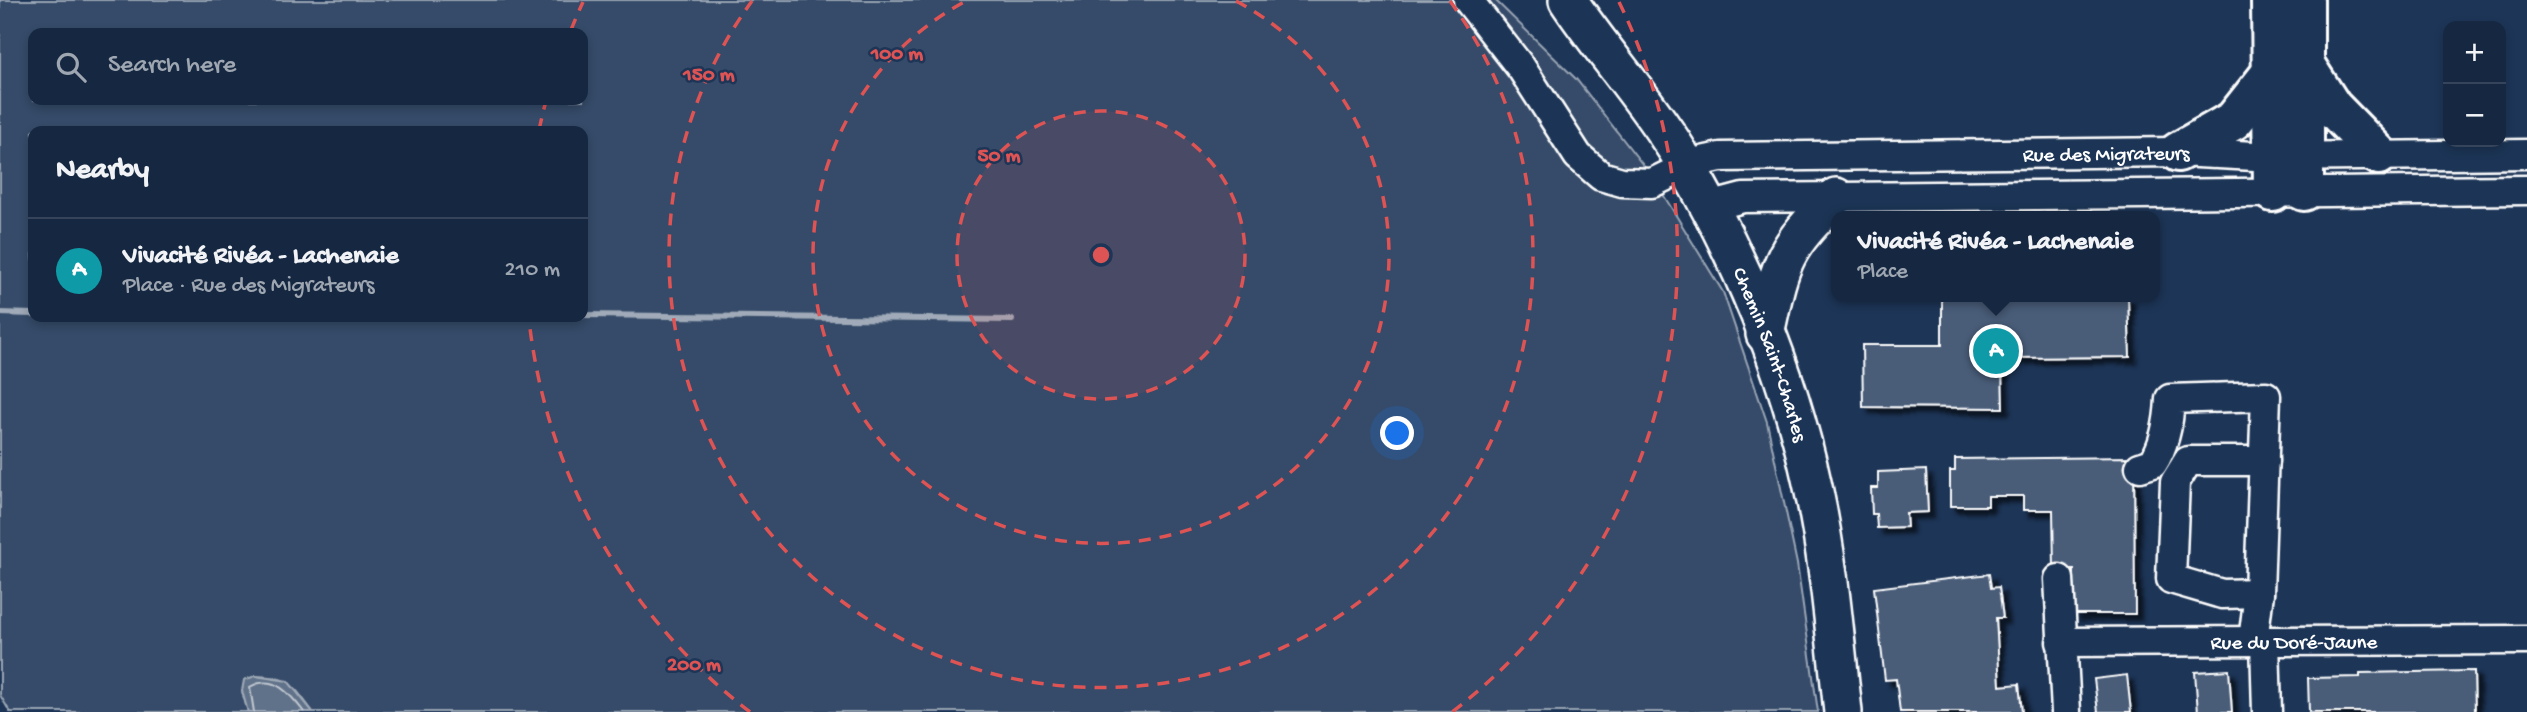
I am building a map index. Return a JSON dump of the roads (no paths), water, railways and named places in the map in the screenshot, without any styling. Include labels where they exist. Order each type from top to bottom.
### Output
[{"type":"highway","points":[[2271,0],[2289,69],[2332,107],[2379,155]]},
{"type":"highway","points":[[2289,174],[2289,69],[2304,0]]},
{"type":"highway","points":[[2178,152],[2234,120],[2289,69]]},
{"type":"main road","name":"Chemin Saint-Charles","points":[[1564,1],[1644,102],[1686,166],[1709,207],[1765,334],[1792,407],[1813,485],[1843,712]]},
{"type":"main road","points":[[1765,334],[1785,254],[1802,229],[1836,197]]},
{"type":"street","name":"Rue des Migrateurs","points":[[1468,0],[1522,69],[1567,139],[1590,169],[1601,177],[1622,182],[1651,183],[1686,166],[1720,157],[2178,152],[2289,174],[2527,190]]},
{"type":"street","name":"Rue des Migrateurs","points":[[1709,207],[1743,198],[1836,197],[2081,205],[2289,174],[2379,155],[2527,155]]},
{"type":"street","points":[[2140,467],[2153,463],[2160,453],[2169,420],[2170,399],[2266,396],[2259,641],[2267,712]]},
{"type":"street","points":[[2259,593],[2222,594],[2171,579],[2175,482],[2188,461],[2264,461]]},
{"type":"street","points":[[2059,579],[2066,712]]},
{"type":"street","name":"Rue du Doré-Jaune","points":[[2061,642],[2527,640]]},
{"type":"water","points":[[255,676],[288,681],[313,712],[248,712],[242,691],[244,680]]},
{"type":"waterway","points":[[0,313],[28,314]]},
{"type":"waterway","points":[[588,315],[1012,320]]},
{"type":"place","name":"Vivacité Rivéa - Lachenaie","points":[[1996,351]]}]
